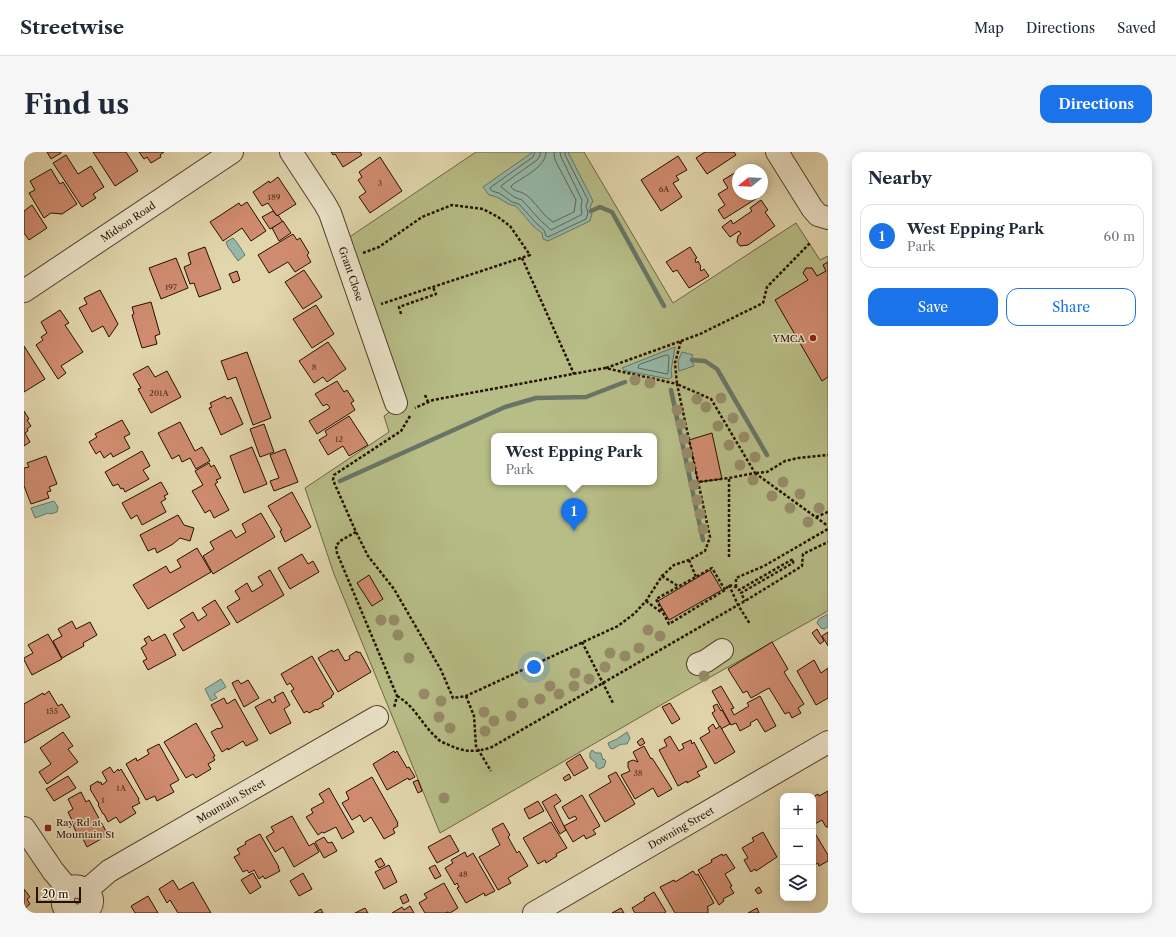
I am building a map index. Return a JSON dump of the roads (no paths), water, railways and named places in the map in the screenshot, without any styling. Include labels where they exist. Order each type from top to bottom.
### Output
[{"type":"street","name":"Midson Road","points":[[24,291],[232,152]]},
{"type":"street","name":"Grant Close","points":[[291,152],[330,213],[405,406]]},
{"type":"street","points":[[777,152],[812,208],[823,216]]},
{"type":"street","points":[[698,664],[706,661],[722,650]]},
{"type":"street","name":"Mountain Street","points":[[73,905],[109,871],[385,712]]},
{"type":"street","name":"Downing Street","points":[[534,913],[828,742]]},
{"type":"street","points":[[24,828],[53,871],[73,905]]},
{"type":"water","points":[[533,152],[568,152],[593,201],[590,207],[592,213],[590,221],[548,241],[543,239],[542,233],[534,227],[516,206],[489,195],[483,187]]},
{"type":"water","points":[[233,238],[245,255],[238,261],[226,242]]},
{"type":"water","points":[[675,347],[671,371],[672,377],[669,379],[627,371],[622,368]]},
{"type":"water","points":[[682,352],[693,355],[691,359],[694,366],[679,371],[678,361]]},
{"type":"water","points":[[54,501],[58,507],[57,512],[50,514],[48,513],[35,518],[31,508]]},
{"type":"water","points":[[828,614],[828,627],[824,629],[821,628],[817,623],[819,619]]},
{"type":"water","points":[[221,679],[226,687],[214,694],[217,698],[211,701],[205,689]]},
{"type":"water","points":[[627,732],[630,738],[627,744],[620,745],[613,749],[610,748],[608,743]]},
{"type":"water","points":[[592,750],[596,753],[601,753],[603,760],[604,759],[606,761],[604,767],[599,769],[596,767],[596,763],[590,758],[590,753]]},
{"type":"waterway","points":[[591,211],[600,207],[612,212],[664,306]]},
{"type":"waterway","points":[[692,360],[705,361],[717,369],[767,455]]},
{"type":"waterway","points":[[340,481],[505,407],[536,398],[586,397],[625,382]]},
{"type":"waterway","points":[[671,390],[703,540]]},
{"type":"place","name":"YMCA","points":[[813,338]]},
{"type":"place","name":"West Epping Park","points":[[574,531]]},
{"type":"place","name":"Ray Rd at Mountain St","points":[[48,828]]}]
